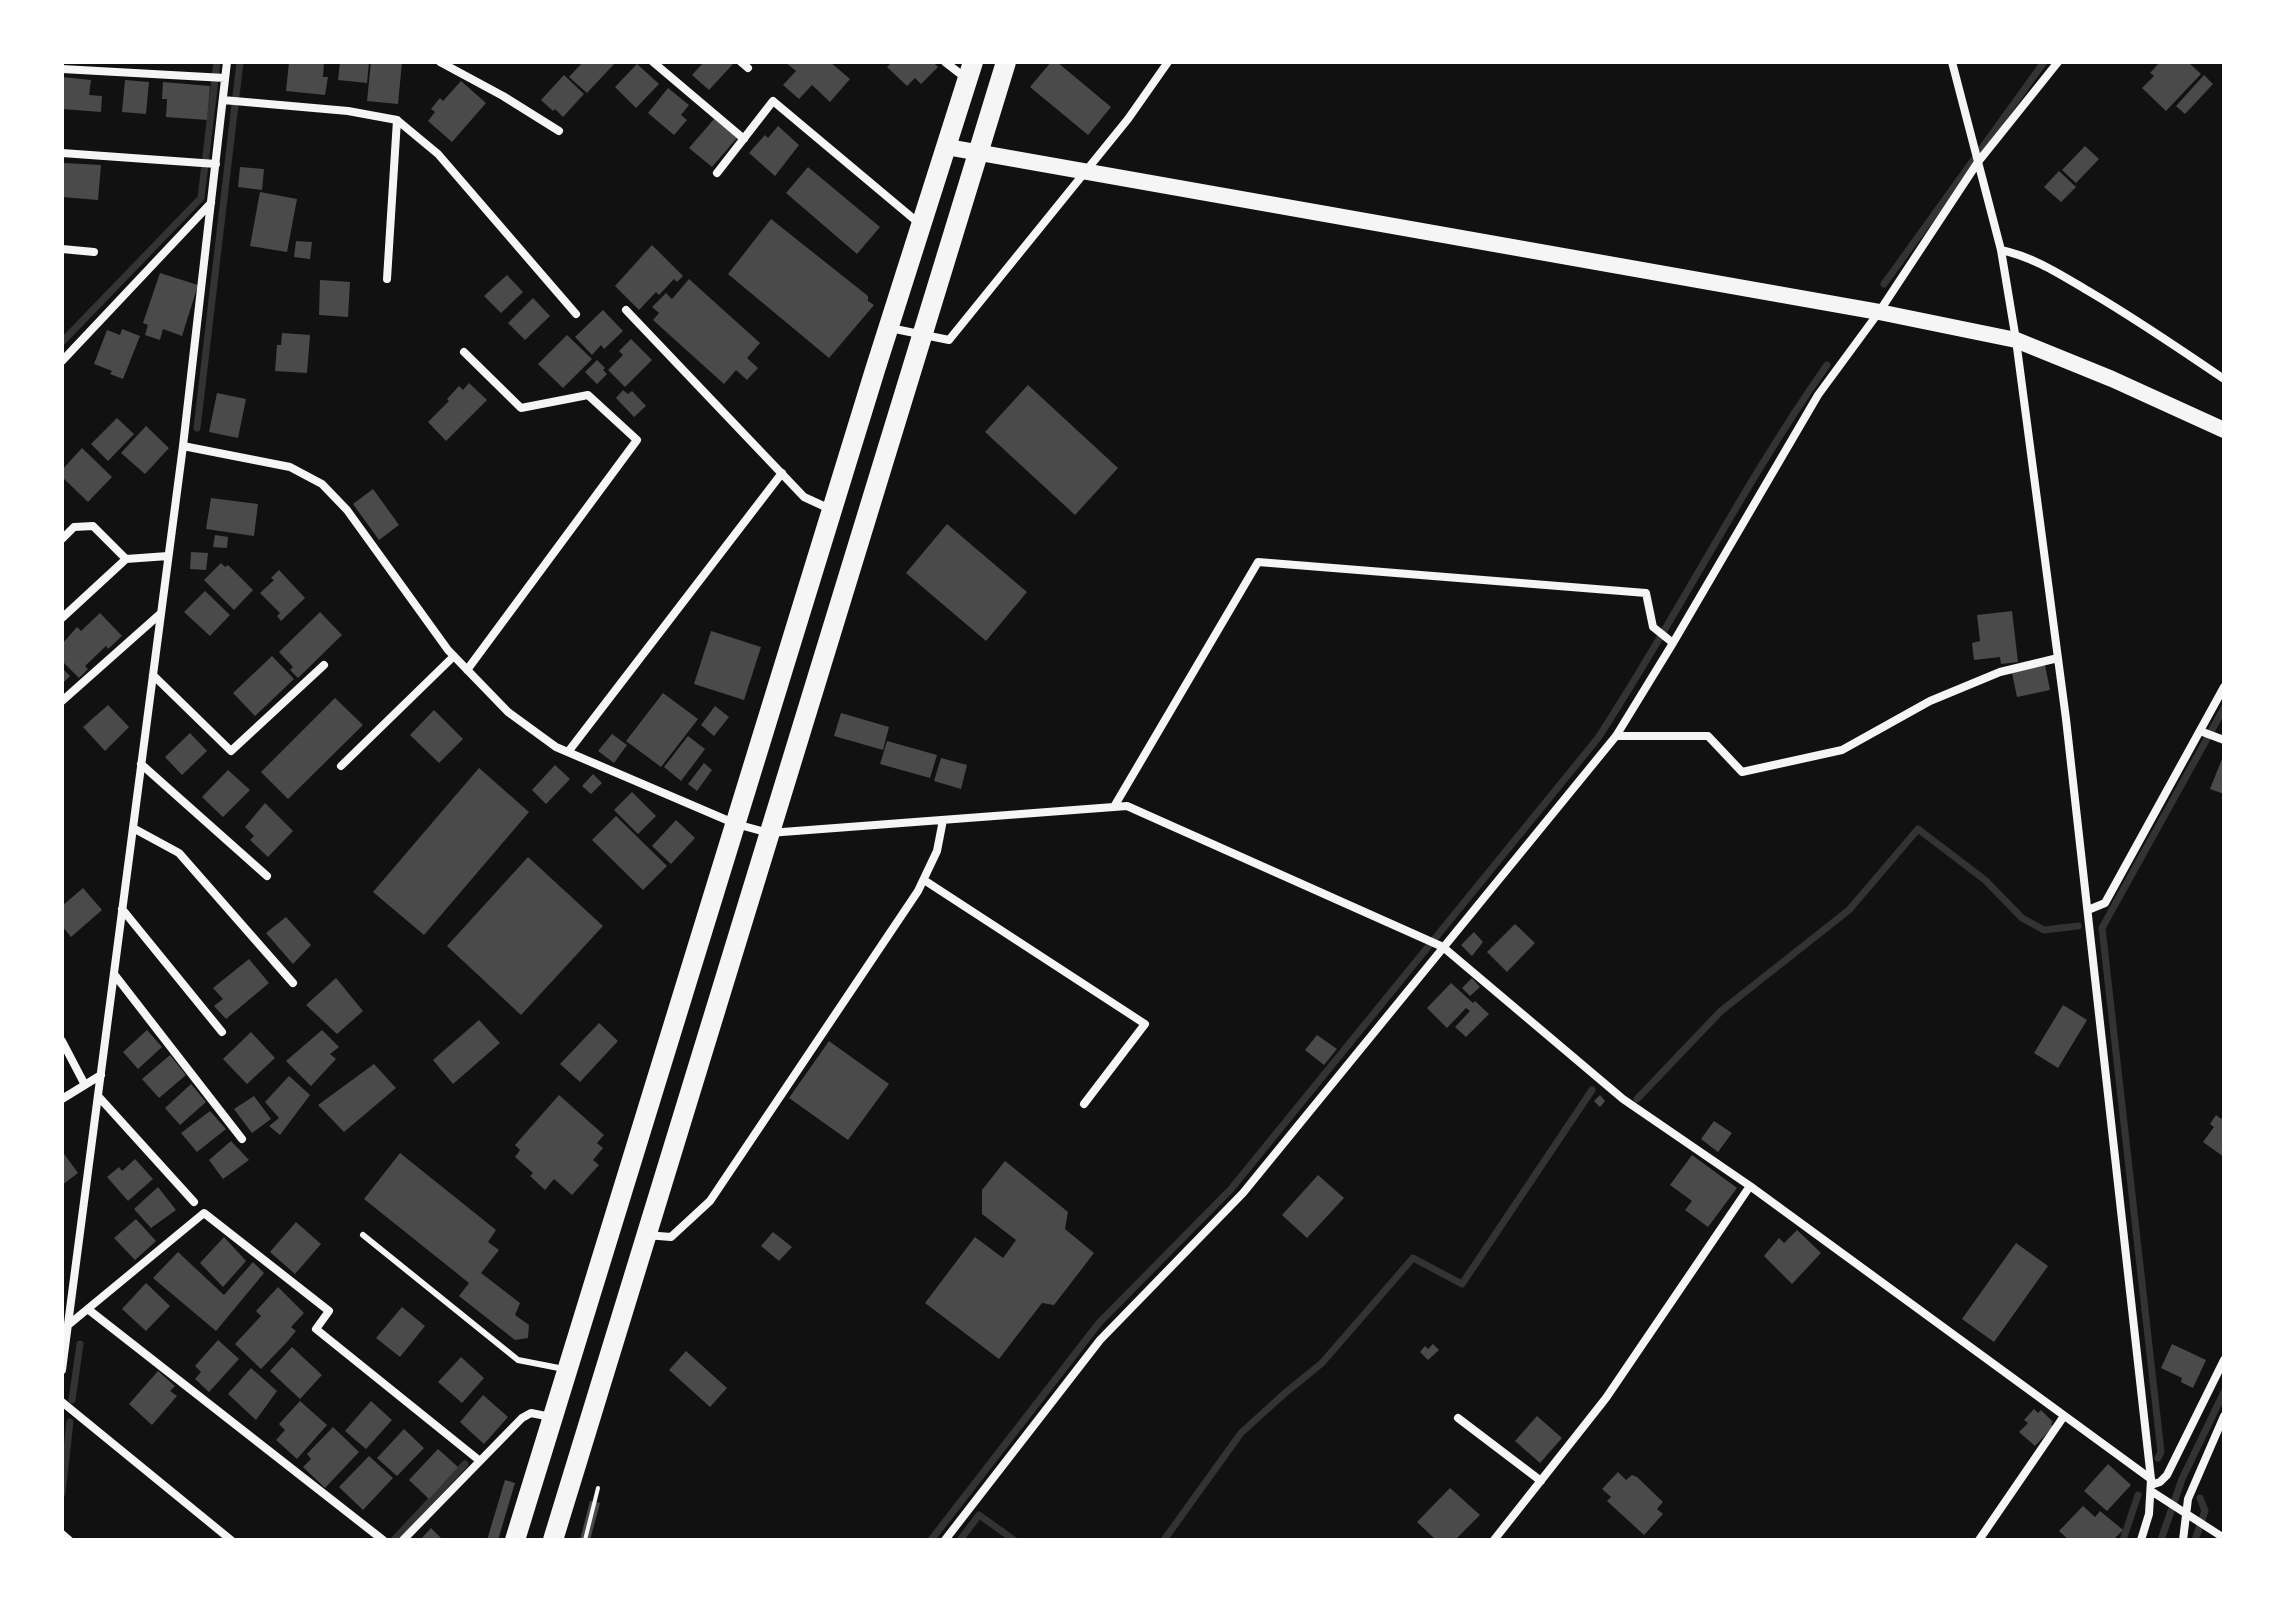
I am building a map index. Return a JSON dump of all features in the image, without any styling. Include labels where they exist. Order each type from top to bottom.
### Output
[{"type":"highway","points":[[553,1540],[1006,62]]},
{"type":"highway","points":[[515,1540],[970,71]]},
{"type":"main road","points":[[947,147],[1879,312],[2016,340],[2224,430]]},
{"type":"street","points":[[219,78],[227,62]]},
{"type":"street","points":[[440,62],[559,131]]},
{"type":"street","points":[[653,62],[744,139]]},
{"type":"street","points":[[945,62],[970,71]]},
{"type":"street","points":[[889,327],[949,340],[1128,119],[1168,62]]},
{"type":"street","points":[[1952,62],[2001,250],[2016,340],[2058,658],[2151,1485],[2149,1514],[2141,1540]]},
{"type":"street","points":[[945,1540],[1100,1340],[1243,1193],[1440,946],[1616,736],[1818,395],[1879,312],[1978,160],[2058,62]]},
{"type":"street","points":[[62,69],[219,78]]},
{"type":"street","points":[[62,1370],[183,446],[212,203],[209,164],[230,101],[219,78]]},
{"type":"street","points":[[230,101],[348,111],[397,120],[438,154],[576,314]]},
{"type":"street","points":[[717,173],[773,101],[921,226]]},
{"type":"street","points":[[387,279],[397,120]]},
{"type":"street","points":[[62,153],[209,164]]},
{"type":"street","points":[[62,361],[212,203]]},
{"type":"street","points":[[62,249],[94,252]]},
{"type":"street","points":[[2001,250],[2026,256],[2075,284],[2144,324],[2224,379]]},
{"type":"street","points":[[626,310],[804,497],[832,510]]},
{"type":"street","points":[[464,352],[521,408],[588,395],[637,440],[467,670]]},
{"type":"street","points":[[183,446],[290,467],[322,484],[347,510],[454,656],[508,712],[556,747],[736,824],[769,833],[1115,805],[1142,812],[1440,946],[1623,1099],[1750,1186],[2064,1416],[2166,1499],[2224,1538]]},
{"type":"street","points":[[568,752],[782,473]]},
{"type":"street","points":[[62,539],[74,527],[93,526],[126,559]]},
{"type":"street","points":[[62,618],[126,559],[168,556]]},
{"type":"street","points":[[1115,805],[1258,562],[1646,593],[1649,613],[1659,632],[1671,642]]},
{"type":"street","points":[[62,701],[161,613]]},
{"type":"street","points":[[341,766],[454,656]]},
{"type":"street","points":[[1616,736],[1708,736],[1742,772],[1842,750],[1930,701],[2000,672],[2058,658]]},
{"type":"street","points":[[153,675],[231,751],[324,665]]},
{"type":"street","points":[[2088,910],[2105,903],[2203,732],[2224,687]]},
{"type":"street","points":[[2203,732],[2220,739]]},
{"type":"street","points":[[141,764],[267,876]]},
{"type":"street","points":[[646,1235],[671,1237],[710,1201],[924,880],[937,851],[943,820]]},
{"type":"street","points":[[133,828],[179,853],[293,983]]},
{"type":"street","points":[[924,880],[1145,1024],[1084,1104]]},
{"type":"street","points":[[122,909],[222,1032]]},
{"type":"street","points":[[114,974],[242,1139]]},
{"type":"street","points":[[62,1041],[85,1085]]},
{"type":"street","points":[[62,1099],[101,1075]]},
{"type":"street","points":[[98,1096],[194,1202]]},
{"type":"street","points":[[1494,1540],[1606,1398],[1750,1186]]},
{"type":"street","points":[[67,1326],[204,1213],[329,1311],[316,1329],[480,1461]]},
{"type":"street","points":[[89,1310],[383,1540]]},
{"type":"street","points":[[2151,1485],[2167,1475],[2224,1360]]},
{"type":"street","points":[[62,1402],[231,1540]]},
{"type":"street","points":[[403,1540],[522,1418],[531,1413],[553,1418]]},
{"type":"street","points":[[1979,1540],[2064,1416]]},
{"type":"street","points":[[2183,1540],[2188,1499],[2224,1416]]},
{"type":"street","points":[[1458,1418],[1541,1481]]},
{"type":"street","points":[[62,1534],[69,1540]]},
{"type":"lane","points":[[363,1235],[518,1360],[567,1370]]},
{"type":"path","points":[[585,1540],[598,1488]]},
{"type":"building","points":[[289,62],[324,62],[323,77],[328,77],[325,95],[286,91]]},
{"type":"building","points":[[340,62],[369,62],[367,83],[338,80]]},
{"type":"building","points":[[371,62],[402,62],[398,104],[367,101]]},
{"type":"building","points":[[583,62],[616,62],[587,93],[569,77]]},
{"type":"building","points":[[704,62],[733,64],[709,90],[692,75]]},
{"type":"building","points":[[785,62],[830,62],[850,79],[830,102],[812,85],[799,99],[783,85],[796,71]]},
{"type":"building","points":[[892,62],[933,62],[938,67],[921,84],[915,78],[907,86],[887,67]]},
{"type":"building","points":[[1051,62],[1057,62],[1111,107],[1088,135],[1030,87]]},
{"type":"building","points":[[2160,62],[2188,62],[2201,74],[2166,111],[2142,88],[2154,76],[2150,73]]},
{"type":"building","points":[[637,64],[659,84],[636,108],[615,87]]},
{"type":"building","points":[[564,75],[584,94],[563,117],[541,100]]},
{"type":"building","points":[[2204,75],[2213,84],[2185,114],[2176,106]]},
{"type":"building","points":[[62,77],[91,80],[89,95],[102,96],[101,112],[62,109]]},
{"type":"building","points":[[125,80],[149,82],[146,114],[122,112]]},
{"type":"building","points":[[461,81],[486,103],[452,142],[428,121],[435,112],[431,109],[440,98],[443,101]]},
{"type":"building","points":[[163,82],[210,86],[207,120],[166,117],[167,99],[162,99]]},
{"type":"building","points":[[668,88],[689,105],[681,115],[687,120],[674,135],[648,113]]},
{"type":"building","points":[[714,119],[737,138],[712,167],[689,148]]},
{"type":"building","points":[[778,126],[799,145],[775,176],[749,153]]},
{"type":"building","points":[[2085,146],[2099,159],[2076,183],[2062,170]]},
{"type":"building","points":[[64,163],[101,165],[98,200],[62,197]]},
{"type":"building","points":[[240,167],[264,169],[262,190],[238,187]]},
{"type":"building","points":[[808,167],[880,227],[857,254],[786,193]]},
{"type":"building","points":[[2059,171],[2076,187],[2061,202],[2044,187]]},
{"type":"building","points":[[260,192],[297,199],[287,252],[250,246]]},
{"type":"building","points":[[771,219],[868,296],[868,301],[874,305],[829,358],[728,274]]},
{"type":"building","points":[[296,241],[312,242],[310,259],[294,257]]},
{"type":"building","points":[[652,245],[683,276],[677,282],[674,279],[659,295],[656,292],[639,310],[615,286]]},
{"type":"building","points":[[160,273],[198,285],[182,336],[163,329],[160,340],[145,335],[148,325],[143,323]]},
{"type":"building","points":[[507,275],[523,292],[501,313],[484,296]]},
{"type":"building","points":[[689,279],[760,343],[747,358],[758,368],[747,380],[736,370],[724,384],[653,320],[659,313],[652,307],[666,293],[672,299]]},
{"type":"building","points":[[320,280],[350,282],[348,317],[319,315]]},
{"type":"building","points":[[533,298],[550,316],[525,340],[508,323]]},
{"type":"building","points":[[603,310],[623,331],[604,349],[601,345],[592,355],[575,337]]},
{"type":"building","points":[[122,329],[140,336],[123,379],[94,364],[107,330],[120,335]]},
{"type":"building","points":[[282,333],[310,335],[307,373],[275,371],[277,345],[281,345]]},
{"type":"building","points":[[567,335],[592,359],[563,388],[538,364]]},
{"type":"building","points":[[631,339],[652,360],[625,387],[608,370],[623,355],[619,351]]},
{"type":"building","points":[[597,360],[607,374],[597,384],[585,372]]},
{"type":"building","points":[[469,383],[487,400],[446,441],[428,422],[459,386],[463,390]]},
{"type":"building","points":[[1028,385],[1118,468],[1075,515],[985,432]]},
{"type":"building","points":[[623,390],[628,394],[632,391],[646,406],[634,417],[616,398]]},
{"type":"building","points":[[217,393],[246,399],[238,438],[209,432]]},
{"type":"building","points":[[117,418],[134,434],[108,461],[91,444]]},
{"type":"building","points":[[146,426],[169,448],[145,474],[121,453]]},
{"type":"building","points":[[82,448],[112,477],[88,502],[62,477],[62,470]]},
{"type":"building","points":[[373,489],[399,525],[379,540],[353,504]]},
{"type":"building","points":[[211,498],[258,504],[254,536],[206,529]]},
{"type":"building","points":[[947,524],[1027,592],[986,641],[906,573]]},
{"type":"building","points":[[215,535],[228,537],[227,548],[213,547]]},
{"type":"building","points":[[191,552],[208,553],[206,570],[190,569]]},
{"type":"building","points":[[221,563],[225,567],[228,565],[253,590],[234,610],[204,580]]},
{"type":"building","points":[[279,570],[305,598],[281,621],[277,616],[280,613],[260,593],[274,580],[271,578]]},
{"type":"building","points":[[205,591],[230,615],[210,636],[184,612]]},
{"type":"building","points":[[2012,611],[2018,662],[2001,664],[2000,657],[1974,660],[1972,643],[1980,641],[1977,615]]},
{"type":"building","points":[[320,612],[342,635],[298,678],[290,670],[293,667],[279,652]]},
{"type":"building","points":[[100,613],[122,636],[85,666],[88,669],[79,678],[62,661],[62,644],[77,627],[81,631]]},
{"type":"building","points":[[711,631],[761,647],[744,700],[694,684]]},
{"type":"building","points":[[272,656],[294,679],[255,716],[233,693]]},
{"type":"building","points":[[2045,665],[2050,690],[2017,697],[2012,673]]},
{"type":"building","points":[[62,668],[70,676],[62,684]]},
{"type":"building","points":[[663,693],[698,719],[661,767],[626,741]]},
{"type":"building","points":[[335,698],[363,725],[288,799],[261,772]]},
{"type":"building","points":[[108,705],[129,727],[105,751],[83,727]]},
{"type":"building","points":[[715,706],[729,717],[714,736],[701,725]]},
{"type":"building","points":[[434,710],[463,739],[439,763],[410,735]]},
{"type":"building","points":[[841,713],[889,727],[883,750],[834,736]]},
{"type":"building","points":[[190,733],[207,751],[182,775],[165,757]]},
{"type":"building","points":[[612,734],[627,745],[614,763],[598,751]]},
{"type":"building","points":[[688,736],[705,749],[681,781],[664,767]]},
{"type":"building","points":[[887,741],[937,755],[930,778],[880,764]]},
{"type":"building","points":[[2224,754],[2224,794],[2210,789]]},
{"type":"building","points":[[941,758],[967,765],[961,789],[934,781]]},
{"type":"building","points":[[704,763],[712,770],[697,791],[688,784]]},
{"type":"building","points":[[555,765],[570,779],[546,804],[532,790]]},
{"type":"building","points":[[479,768],[529,812],[424,935],[373,892]]},
{"type":"building","points":[[228,770],[250,790],[223,817],[202,797]]},
{"type":"building","points":[[593,774],[602,783],[591,794],[582,786]]},
{"type":"building","points":[[632,792],[656,816],[638,834],[614,810]]},
{"type":"building","points":[[265,803],[293,831],[268,857],[250,840],[254,836],[245,827]]},
{"type":"building","points":[[616,816],[667,866],[643,890],[592,840]]},
{"type":"building","points":[[676,820],[695,838],[671,864],[652,846]]},
{"type":"building","points":[[528,857],[603,926],[521,1015],[447,946]]},
{"type":"building","points":[[83,888],[102,910],[71,937],[62,926],[62,906]]},
{"type":"building","points":[[286,917],[311,945],[293,964],[266,933]]},
{"type":"building","points":[[1515,924],[1535,943],[1507,972],[1487,952]]},
{"type":"building","points":[[1474,932],[1483,942],[1472,956],[1461,945]]},
{"type":"building","points":[[249,959],[269,983],[226,1019],[214,1006],[223,999],[213,988]]},
{"type":"building","points":[[336,978],[363,1011],[337,1034],[306,1005]]},
{"type":"building","points":[[1472,978],[1480,987],[1470,996],[1462,988]]},
{"type":"building","points":[[1451,983],[1489,1014],[1466,1037],[1455,1027],[1470,1011],[1466,1008],[1447,1028],[1427,1008]]},
{"type":"building","points":[[2063,1005],[2087,1020],[2058,1068],[2034,1053]]},
{"type":"building","points":[[479,1020],[500,1043],[453,1084],[433,1060]]},
{"type":"building","points":[[599,1023],[618,1041],[580,1082],[560,1064]]},
{"type":"building","points":[[147,1030],[162,1047],[138,1069],[123,1052]]},
{"type":"building","points":[[322,1030],[339,1047],[330,1054],[336,1059],[311,1086],[286,1061]]},
{"type":"building","points":[[251,1032],[275,1058],[247,1084],[223,1059]]},
{"type":"building","points":[[1317,1035],[1337,1049],[1324,1065],[1305,1050]]},
{"type":"building","points":[[829,1041],[889,1084],[848,1140],[789,1098]]},
{"type":"building","points":[[170,1055],[186,1075],[159,1098],[142,1079]]},
{"type":"building","points":[[374,1064],[396,1088],[344,1132],[318,1105]]},
{"type":"building","points":[[289,1076],[310,1095],[280,1135],[269,1126],[279,1118],[265,1102]]},
{"type":"building","points":[[191,1084],[206,1102],[180,1125],[165,1108]]},
{"type":"building","points":[[559,1095],[604,1135],[597,1143],[603,1148],[593,1160],[599,1165],[572,1195],[554,1179],[545,1190],[530,1176],[533,1173],[515,1157],[520,1150],[515,1145]]},
{"type":"building","points":[[1600,1095],[1605,1101],[1600,1107],[1594,1101]]},
{"type":"building","points":[[254,1096],[271,1119],[252,1133],[234,1109]]},
{"type":"building","points":[[210,1111],[226,1129],[197,1152],[181,1133]]},
{"type":"building","points":[[2224,1114],[2224,1157],[2203,1142],[2214,1127],[2210,1124],[2216,1115],[2221,1119]]},
{"type":"building","points":[[1714,1121],[1732,1133],[1718,1152],[1701,1139]]},
{"type":"building","points":[[231,1141],[249,1160],[223,1179],[209,1160]]},
{"type":"building","points":[[62,1151],[78,1173],[62,1185]]},
{"type":"building","points":[[400,1153],[496,1230],[488,1242],[499,1250],[481,1273],[520,1303],[515,1315],[529,1325],[528,1338],[515,1340],[459,1296],[469,1283],[364,1199]]},
{"type":"building","points":[[1692,1155],[1737,1188],[1708,1227],[1685,1210],[1692,1201],[1670,1185]]},
{"type":"building","points":[[135,1159],[153,1179],[128,1201],[107,1177],[119,1167],[122,1171]]},
{"type":"building","points":[[1005,1161],[1068,1212],[1065,1229],[1094,1253],[1054,1305],[1042,1303],[999,1359],[925,1303],[975,1237],[1003,1258],[1016,1240],[982,1214],[982,1190]]},
{"type":"building","points":[[1318,1175],[1344,1198],[1307,1238],[1282,1215]]},
{"type":"building","points":[[158,1187],[176,1210],[151,1228],[134,1209]]},
{"type":"building","points":[[136,1219],[156,1241],[135,1260],[114,1238]]},
{"type":"building","points":[[296,1222],[321,1244],[295,1274],[270,1252]]},
{"type":"building","points":[[1797,1230],[1821,1253],[1792,1284],[1764,1256],[1779,1238],[1784,1243]]},
{"type":"building","points":[[773,1232],[792,1247],[779,1261],[761,1246]]},
{"type":"building","points":[[224,1237],[246,1261],[223,1287],[200,1263]]},
{"type":"building","points":[[2016,1243],[2048,1266],[1994,1342],[1962,1319]]},
{"type":"building","points":[[178,1252],[224,1295],[253,1262],[264,1273],[216,1331],[153,1278]]},
{"type":"building","points":[[146,1283],[170,1306],[146,1331],[122,1309]]},
{"type":"building","points":[[278,1287],[304,1313],[291,1327],[296,1331],[261,1369],[235,1344],[261,1316],[256,1311]]},
{"type":"building","points":[[402,1307],[425,1326],[400,1357],[376,1338]]},
{"type":"building","points":[[218,1340],[239,1359],[209,1392],[195,1379],[201,1372],[195,1366]]},
{"type":"building","points":[[1433,1344],[1439,1350],[1428,1360],[1420,1352],[1425,1346],[1428,1349]]},
{"type":"building","points":[[2172,1344],[2206,1360],[2193,1388],[2181,1382],[2182,1378],[2161,1368]]},
{"type":"building","points":[[292,1347],[322,1375],[300,1399],[270,1371]]},
{"type":"building","points":[[686,1351],[727,1388],[710,1407],[669,1370]]},
{"type":"building","points":[[461,1357],[484,1378],[462,1403],[438,1382]]},
{"type":"building","points":[[251,1368],[277,1391],[256,1420],[228,1394]]},
{"type":"building","points":[[158,1371],[175,1386],[170,1391],[177,1396],[152,1425],[129,1404]]},
{"type":"building","points":[[483,1395],[508,1417],[484,1444],[460,1422]]},
{"type":"building","points":[[300,1401],[327,1425],[297,1459],[276,1440],[285,1430],[279,1424]]},
{"type":"building","points":[[371,1401],[392,1420],[366,1449],[345,1431]]},
{"type":"building","points":[[2034,1409],[2038,1413],[2041,1410],[2053,1422],[2053,1427],[2035,1446],[2019,1432],[2028,1423],[2024,1420]]},
{"type":"building","points":[[1537,1416],[1562,1438],[1540,1463],[1515,1441]]},
{"type":"building","points":[[333,1427],[359,1452],[325,1488],[303,1467],[311,1459],[307,1454]]},
{"type":"building","points":[[404,1429],[424,1448],[397,1476],[377,1458]]},
{"type":"building","points":[[438,1449],[458,1467],[429,1499],[409,1480]]},
{"type":"building","points":[[369,1456],[393,1478],[363,1510],[339,1487]]},
{"type":"building","points":[[2108,1464],[2131,1485],[2107,1511],[2084,1491]]},
{"type":"building","points":[[1618,1472],[1626,1480],[1632,1475],[1637,1477],[1663,1502],[1657,1509],[1663,1514],[1644,1535],[1607,1501],[1611,1497],[1602,1489]]},
{"type":"building","points":[[505,1480],[515,1483],[498,1540],[487,1540]]},
{"type":"building","points":[[1450,1488],[1480,1515],[1455,1540],[1436,1540],[1417,1522]]},
{"type":"building","points":[[590,1501],[600,1503],[590,1540],[580,1540]]},
{"type":"building","points":[[2083,1506],[2095,1517],[2100,1511],[2123,1530],[2113,1540],[2069,1540],[2059,1531]]},
{"type":"building","points":[[431,1528],[443,1540],[420,1540]]},
{"type":"waterway","points":[[62,342],[201,198],[217,62]]},
{"type":"waterway","points":[[197,428],[240,62]]},
{"type":"waterway","points":[[1884,284],[2044,62]]},
{"type":"waterway","points":[[931,1540],[1099,1323],[1231,1189],[1598,738],[1767,456],[1827,365]]},
{"type":"waterway","points":[[2158,1458],[2161,1452],[2102,928],[2224,708]]},
{"type":"waterway","points":[[1637,1099],[1721,1011],[1849,910],[1918,829],[1985,880],[2022,918],[2044,930],[2078,926]]},
{"type":"waterway","points":[[1164,1540],[1241,1433],[1322,1363],[1413,1258],[1462,1284],[1592,1090]]},
{"type":"waterway","points":[[72,1400],[80,1344]]},
{"type":"waterway","points":[[2161,1540],[2182,1479],[2224,1392]]},
{"type":"waterway","points":[[62,1493],[70,1422]]},
{"type":"waterway","points":[[394,1540],[465,1464]]},
{"type":"waterway","points":[[2123,1540],[2138,1495]]},
{"type":"waterway","points":[[2195,1540],[2205,1511],[2200,1498]]},
{"type":"waterway","points":[[960,1540],[979,1515],[1014,1540]]}]
